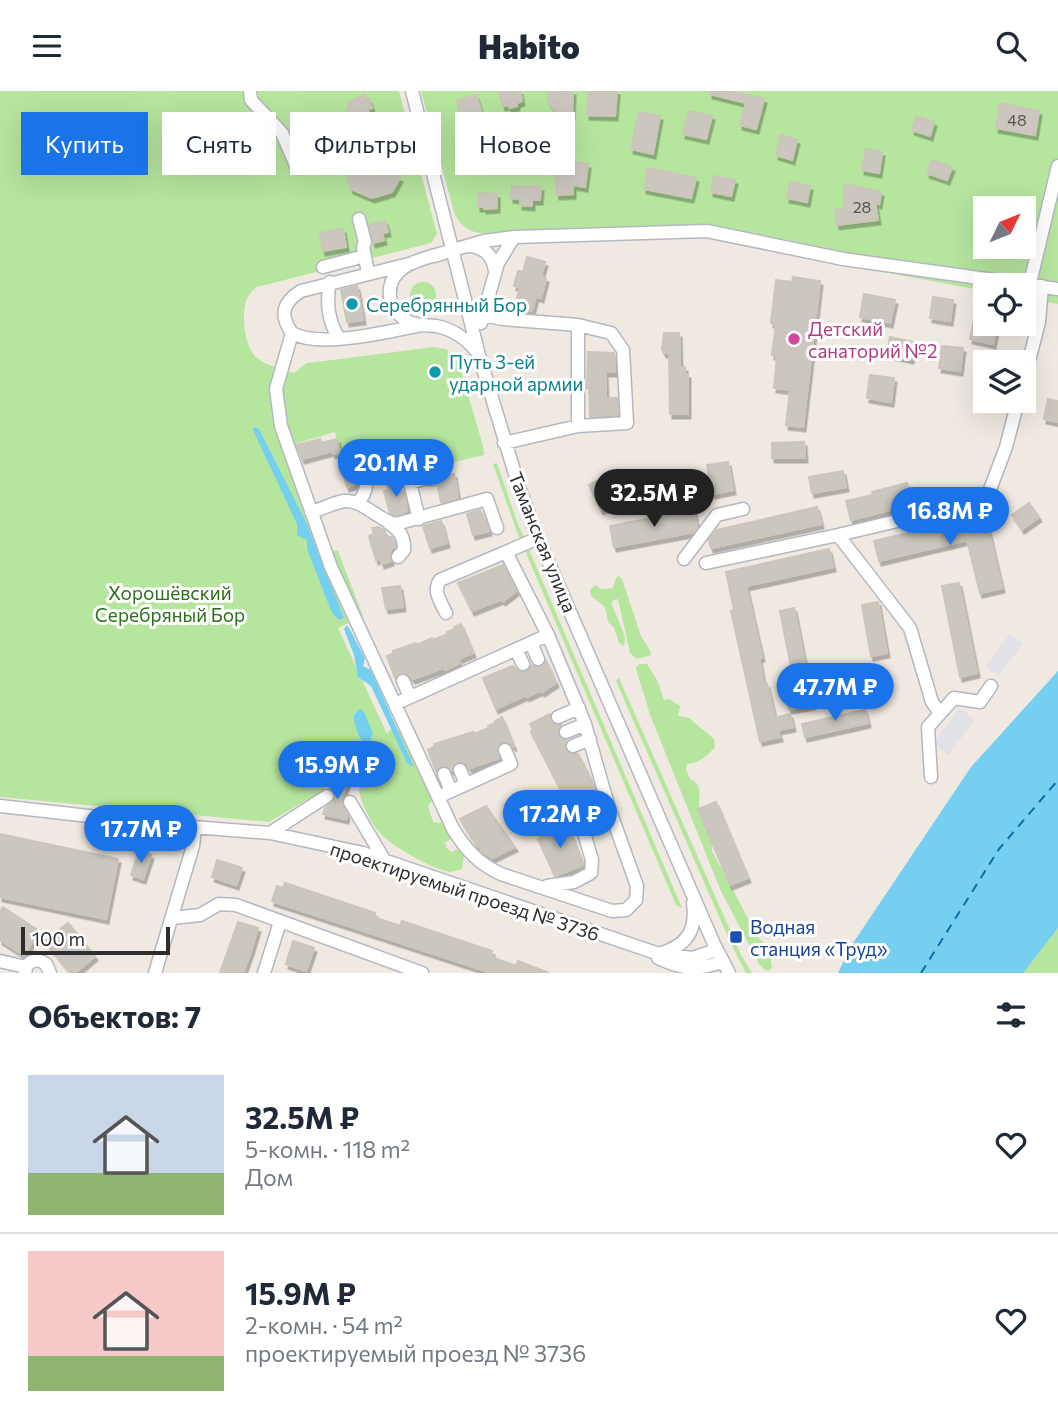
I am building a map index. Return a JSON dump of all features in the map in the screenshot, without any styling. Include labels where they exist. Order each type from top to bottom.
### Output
[{"type":"street","points":[[250,91],[251,100],[282,133],[290,152]]},
{"type":"street","name":"Таманская улица","points":[[412,91],[504,443],[538,538],[723,962]]},
{"type":"street","points":[[1036,334],[1039,322],[1036,284],[1058,166]]},
{"type":"street","points":[[359,219],[365,242],[363,247],[368,273]]},
{"type":"street","points":[[434,256],[467,246],[514,237],[707,230],[843,259],[973,276]]},
{"type":"street","points":[[479,355],[478,333],[495,272],[501,254],[514,237]]},
{"type":"street","points":[[467,246],[476,247],[490,255],[495,272]]},
{"type":"street","points":[[453,250],[403,267],[394,276],[390,299],[400,316],[410,323],[453,332],[479,355]]},
{"type":"street","points":[[323,267],[365,256]]},
{"type":"street","points":[[413,263],[301,291],[287,303],[284,317],[292,333],[275,389],[277,408],[331,567],[438,797],[467,841],[494,871],[612,911],[623,911],[637,898],[636,886],[594,773],[595,755],[585,723],[548,635],[499,559]]},
{"type":"street","points":[[330,282],[329,311],[334,331],[339,338]]},
{"type":"street","points":[[1036,284],[1058,289]]},
{"type":"street","points":[[468,312],[482,316],[578,325],[611,333],[623,350],[627,423],[578,426],[504,443]]},
{"type":"street","points":[[292,333],[310,339],[339,338],[422,325]]},
{"type":"street","points":[[578,325],[578,426]]},
{"type":"street","points":[[706,563],[986,500],[1006,447],[1015,413]]},
{"type":"street","points":[[357,503],[367,488],[362,457],[378,456]]},
{"type":"street","points":[[419,519],[410,483],[434,479]]},
{"type":"street","points":[[389,523],[400,524],[487,499],[497,528]]},
{"type":"street","points":[[311,512],[345,501],[357,503],[399,531],[404,550],[398,557]]},
{"type":"street","points":[[684,559],[717,515],[743,509]]},
{"type":"street","points":[[838,535],[910,628],[932,702],[940,713]]},
{"type":"street","points":[[446,613],[436,589],[440,580],[481,568],[538,538]]},
{"type":"street","points":[[395,704],[425,690],[438,678],[453,672],[489,668],[502,656],[548,635]]},
{"type":"street","points":[[531,643],[538,659]]},
{"type":"street","points":[[516,650],[523,664]]},
{"type":"street","points":[[502,656],[507,669]]},
{"type":"street","points":[[464,657],[470,670]]},
{"type":"street","points":[[419,676],[425,690]]},
{"type":"street","points":[[403,681],[410,697]]},
{"type":"street","points":[[931,777],[928,727],[954,698],[980,702],[991,686]]},
{"type":"street","points":[[558,717],[579,708]]},
{"type":"street","points":[[566,732],[585,723]]},
{"type":"street","points":[[573,746],[590,739]]},
{"type":"street","points":[[438,797],[466,784],[479,771],[511,764],[505,750]]},
{"type":"street","points":[[581,761],[595,755]]},
{"type":"street","points":[[460,770],[466,784]]},
{"type":"street","points":[[444,774],[452,791]]},
{"type":"street","points":[[270,833],[327,796]]},
{"type":"street","points":[[350,802],[385,861]]},
{"type":"street","name":"проектируемый проезд № 3736","points":[[0,806],[195,828],[270,833],[363,853],[659,956]]},
{"type":"street","points":[[567,826],[609,809]]},
{"type":"street","points":[[533,885],[554,886],[584,878],[591,873],[593,866],[579,838],[583,824],[592,815]]},
{"type":"street","points":[[155,973],[193,846],[195,828]]},
{"type":"street","points":[[659,956],[677,947],[690,934],[694,909],[692,893]]},
{"type":"street","points":[[172,918],[200,915],[212,906],[224,904],[243,908],[394,968],[422,973]]},
{"type":"street","points":[[264,973],[281,922]]},
{"type":"street","points":[[659,956],[723,962]]},
{"type":"street","points":[[659,956],[680,973]]},
{"type":"street","points":[[0,961],[25,970],[30,962],[39,960],[46,964],[50,973]]},
{"type":"shaded area","points":[[1010,634],[1023,644],[998,676],[985,666]]},
{"type":"shaded area","points":[[959,708],[975,719],[949,755],[933,744]]},
{"type":"green space","name":"Хорошёвский Серебряный Бор","points":[[0,91],[399,91],[405,112],[290,112],[290,175],[421,175],[437,234],[431,243],[257,287],[246,302],[244,326],[247,341],[257,358],[294,373],[307,363],[434,347],[446,349],[458,360],[484,455],[384,478],[381,452],[340,453],[335,432],[295,444],[331,550],[338,551],[363,616],[338,628],[387,734],[390,730],[403,731],[437,793],[428,806],[433,822],[442,823],[452,839],[445,842],[446,847],[451,852],[459,849],[464,854],[462,869],[444,871],[392,844],[379,832],[368,814],[360,794],[359,782],[328,773],[324,790],[269,822],[0,797]]},
{"type":"green space","points":[[421,91],[1058,91],[1058,304],[1036,300],[1036,273],[973,273],[973,289],[701,238],[525,240],[522,231],[492,234],[474,232],[459,222],[441,164],[441,112],[427,112]]},
{"type":"green space","points":[[423,282],[433,285],[436,295],[433,305],[423,308],[413,305],[410,295],[413,285]]},
{"type":"green space","points":[[497,463],[516,519],[682,908],[676,905],[517,532],[493,464]]},
{"type":"green space","points":[[619,576],[641,636],[651,655],[637,659],[630,653],[618,599],[612,601],[612,605],[625,637],[624,646],[619,643],[614,628],[608,622],[604,606],[591,596],[590,590],[595,585],[601,589],[613,588]]},
{"type":"green space","points":[[639,664],[647,664],[657,680],[664,700],[669,699],[680,706],[678,716],[689,718],[714,739],[715,747],[699,761],[687,764],[686,769],[690,779],[698,785],[700,815],[713,834],[712,851],[758,937],[769,948],[772,967],[769,971],[759,964],[720,889],[649,712],[636,667]]},
{"type":"green space","points":[[619,678],[741,955],[752,973],[746,973],[731,944],[616,681]]},
{"type":"green space","points":[[1058,928],[1058,973],[1022,973]]},
{"type":"water","points":[[254,427],[259,429],[306,522],[344,618],[339,620],[332,613],[307,549],[307,540],[297,535],[297,524],[253,430]]},
{"type":"water","points":[[346,626],[365,658],[363,666],[371,670],[414,767],[407,763],[371,686],[358,677],[354,655],[344,629]]},
{"type":"water","points":[[1058,671],[1058,928],[1023,973],[838,973],[851,946],[971,767]]},
{"type":"water","points":[[360,709],[373,733],[369,745],[380,751],[381,758],[377,761],[365,746],[356,727],[354,715]]},
{"type":"building","points":[[499,91],[520,91],[522,101],[517,103],[517,106],[503,106]]},
{"type":"building","points":[[548,91],[573,91],[572,112],[556,112],[548,101]]},
{"type":"building","points":[[589,91],[617,91],[615,116],[587,115]]},
{"type":"building","points":[[710,91],[732,91],[764,99],[756,129],[740,125],[746,103],[710,94]]},
{"type":"building","points":[[364,95],[365,100],[369,99],[372,108],[368,109],[369,112],[347,112],[348,102]]},
{"type":"building","points":[[476,95],[481,111],[460,112],[457,101]]},
{"type":"building","points":[[1000,103],[1039,111],[1035,135],[996,128]]},
{"type":"building","points":[[689,111],[712,116],[706,139],[683,134]]},
{"type":"building","points":[[639,112],[660,116],[653,154],[631,149]]},
{"type":"building","points":[[916,116],[934,122],[930,136],[912,130]]},
{"type":"building","points":[[781,135],[797,140],[792,160],[776,155]]},
{"type":"building","points":[[866,149],[882,152],[879,173],[862,170]]},
{"type":"building","points":[[931,160],[952,167],[947,180],[927,173]]},
{"type":"building","points":[[575,162],[588,164],[585,187],[573,185],[573,194],[557,195],[556,175],[575,175]]},
{"type":"building","points":[[648,168],[696,178],[691,198],[644,189]]},
{"type":"building","points":[[347,175],[368,175],[374,178],[380,175],[394,175],[400,178],[392,192],[372,198],[351,189]]},
{"type":"building","points":[[714,176],[735,180],[731,196],[711,192]]},
{"type":"building","points":[[790,182],[810,186],[807,202],[787,198]]},
{"type":"building","points":[[844,184],[881,192],[879,204],[875,202],[878,220],[837,225],[835,210],[844,209]]},
{"type":"building","points":[[512,186],[541,187],[540,200],[532,200],[532,206],[520,205],[520,199],[511,198]]},
{"type":"building","points":[[479,193],[497,194],[497,208],[478,207]]},
{"type":"building","points":[[385,221],[388,232],[382,233],[384,240],[373,243],[369,225]]},
{"type":"building","points":[[343,229],[346,247],[323,251],[320,233]]},
{"type":"building","points":[[527,257],[545,262],[541,276],[546,278],[541,298],[536,296],[532,311],[515,306],[520,287],[514,286],[518,271],[523,272]]},
{"type":"building","name":"Детский санаторий №2","points":[[793,277],[820,281],[803,427],[786,425],[790,390],[774,388],[777,355],[772,355],[776,324],[771,323],[776,280],[792,282]]},
{"type":"building","name":"Серебрянный Бор","points":[[357,286],[363,320],[347,322],[341,290]]},
{"type":"building","points":[[864,294],[895,300],[890,323],[860,317]]},
{"type":"building","points":[[933,297],[953,300],[950,321],[930,318]]},
{"type":"building","points":[[973,325],[973,336],[995,336],[993,344],[970,339]]},
{"type":"building","points":[[664,333],[679,333],[680,367],[685,367],[685,374],[688,374],[688,414],[670,414],[669,353],[664,353],[662,349]]},
{"type":"building","points":[[890,337],[914,342],[911,359],[887,354]]},
{"type":"building","points":[[942,346],[963,348],[960,371],[939,368]]},
{"type":"building","points":[[588,352],[614,353],[615,372],[605,372],[606,398],[617,398],[618,415],[590,417],[587,388]]},
{"type":"building","points":[[870,375],[894,378],[891,402],[867,398]]},
{"type":"building","points":[[1048,399],[1058,401],[1058,422],[1044,419]]},
{"type":"building","points":[[320,439],[321,443],[337,439],[340,453],[333,454],[332,451],[302,459],[297,445]]},
{"type":"building","points":[[804,442],[805,458],[772,458],[772,443]]},
{"type":"building","points":[[353,459],[357,484],[347,487],[340,462]]},
{"type":"building","points":[[728,462],[733,490],[712,494],[707,465]]},
{"type":"building","points":[[843,471],[846,487],[812,493],[809,477]]},
{"type":"building","points":[[454,474],[458,498],[441,502],[438,487],[442,483],[442,476]]},
{"type":"building","points":[[604,477],[616,502],[601,510],[589,485]]},
{"type":"building","points":[[396,482],[404,493],[407,511],[396,515],[390,513],[384,491],[389,490],[387,484]]},
{"type":"building","points":[[907,483],[912,504],[851,520],[846,501]]},
{"type":"building","points":[[1029,503],[1039,517],[1022,529],[1012,515]]},
{"type":"building","points":[[817,507],[821,524],[711,548],[709,540],[717,530]]},
{"type":"building","points":[[480,510],[489,531],[473,535],[467,514]]},
{"type":"building","points":[[694,510],[697,527],[694,532],[614,547],[610,526]]},
{"type":"building","points":[[985,515],[1002,588],[980,593],[967,540],[879,561],[874,541]]},
{"type":"building","points":[[441,521],[447,543],[430,548],[423,526]]},
{"type":"building","points":[[379,527],[385,531],[387,538],[392,537],[395,547],[390,549],[391,561],[382,564],[380,558],[376,560],[369,536],[374,534],[372,528]]},
{"type":"building","points":[[829,549],[833,567],[746,586],[762,657],[759,658],[764,685],[767,684],[775,718],[790,714],[793,727],[778,730],[780,737],[760,741],[731,611],[734,610],[726,572]]},
{"type":"building","points":[[503,565],[516,591],[503,601],[502,599],[472,611],[458,583]]},
{"type":"building","points":[[959,583],[977,673],[960,677],[942,586]]},
{"type":"building","points":[[400,586],[403,607],[386,609],[382,588]]},
{"type":"building","points":[[878,602],[887,653],[871,656],[862,605]]},
{"type":"building","points":[[794,608],[813,705],[789,709],[785,689],[795,687],[780,611]]},
{"type":"building","points":[[461,624],[473,653],[458,659],[460,663],[445,670],[443,668],[413,679],[408,674],[400,673],[395,678],[387,656],[394,653],[393,651],[432,638],[433,640],[448,634],[447,632]]},
{"type":"building","points":[[546,661],[556,683],[542,692],[541,690],[527,697],[526,695],[496,709],[483,678],[513,666],[519,672],[526,672],[532,665],[541,667]]},
{"type":"building","points":[[865,710],[868,723],[805,737],[802,724]]},
{"type":"building","points":[[550,714],[552,724],[561,725],[558,735],[566,741],[565,750],[578,754],[593,783],[598,800],[572,812],[531,732],[533,731],[530,724]]},
{"type":"building","points":[[502,717],[514,747],[510,743],[502,742],[496,748],[499,758],[470,768],[465,763],[457,762],[451,770],[444,765],[436,771],[428,750],[435,746],[434,744],[473,732],[474,734],[489,728],[488,726]]},
{"type":"building","points":[[331,780],[347,783],[341,801],[346,819],[323,814],[325,808],[335,799],[335,792],[329,788]]},
{"type":"building","points":[[716,802],[748,878],[730,885],[698,809]]},
{"type":"building","points":[[486,806],[515,847],[492,858],[477,846],[460,819]]},
{"type":"building","points":[[559,823],[561,833],[571,834],[583,865],[555,876],[538,839],[541,839],[538,831]]},
{"type":"building","points":[[0,834],[118,859],[106,919],[0,897]]},
{"type":"building","points":[[139,851],[151,855],[143,879],[131,875]]},
{"type":"building","points":[[217,860],[242,868],[236,885],[212,877]]},
{"type":"building","points":[[285,883],[375,913],[374,917],[400,926],[402,921],[492,951],[491,955],[497,959],[516,966],[518,961],[549,973],[492,973],[272,901],[277,886],[283,888]]},
{"type":"building","points":[[3,907],[39,931],[24,955],[0,940],[0,912]]},
{"type":"building","points":[[238,922],[258,928],[251,951],[243,973],[220,973]]},
{"type":"building","points":[[68,923],[95,956],[75,973],[71,973],[45,941]]},
{"type":"building","points":[[293,941],[314,948],[306,971],[286,964]]},
{"type":"ferry route","points":[[921,973],[999,849],[1058,780]]},
{"type":"tunnel","points":[[327,796],[350,802]]},
{"type":"place","name":"Серебрянный Бор","points":[[352,304]]},
{"type":"place","name":"Детский санаторий №2","points":[[794,339]]},
{"type":"place","name":"Путь 3-ей ударной армии","points":[[435,372]]},
{"type":"place","name":"Водная станция «Труд»","points":[[736,937]]}]
